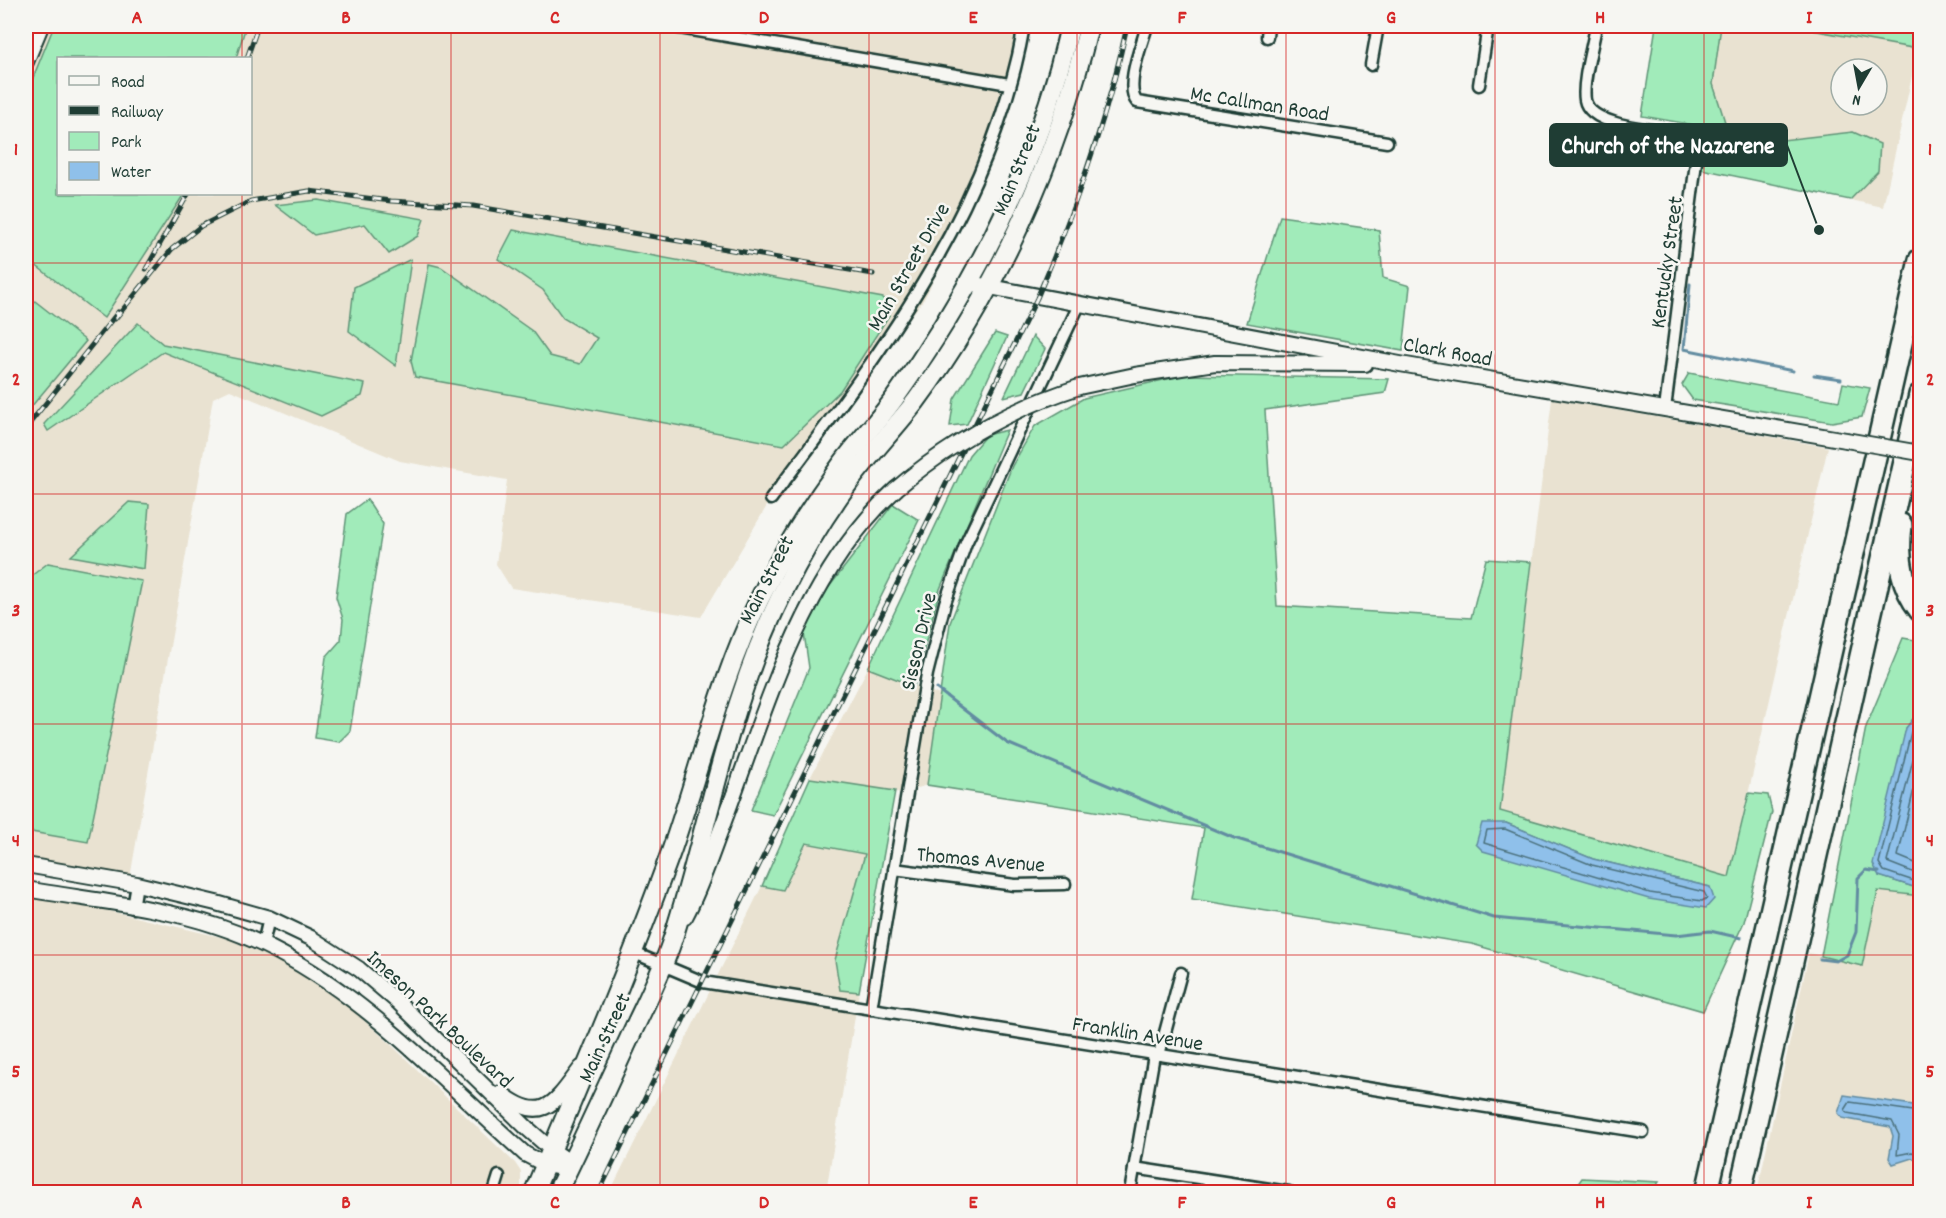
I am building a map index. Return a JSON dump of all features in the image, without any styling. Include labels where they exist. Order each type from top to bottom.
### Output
[{"type":"highway","points":[[1707,1192],[1920,260]]},
{"type":"highway","points":[[1740,1192],[1920,395]]},
{"type":"highway","points":[[1903,470],[1901,568],[1909,593],[1920,610]]},
{"type":"main road","name":"Main Street","points":[[534,1192],[632,952],[671,849],[730,670],[763,592],[820,495],[893,400],[944,327],[992,242],[1028,160],[1059,69],[1070,26]]},
{"type":"main road","name":"Main Street","points":[[557,1192],[664,964],[673,940],[728,733],[752,660],[782,594],[825,518],[850,482],[915,402],[962,334],[988,288],[1038,180],[1078,68],[1089,26]]},
{"type":"street","points":[[26,62],[40,26]]},
{"type":"street","points":[[668,26],[1009,84]]},
{"type":"street","name":"Main Street Drive","points":[[771,499],[860,380],[920,292],[977,177],[1009,84],[1024,26]]},
{"type":"street","name":"Mc Callman Road","points":[[1147,26],[1132,79],[1131,94],[1137,102],[1387,142]]},
{"type":"street","points":[[1267,37],[1269,26]]},
{"type":"street","points":[[1371,65],[1378,26]]},
{"type":"street","points":[[1479,86],[1488,26]]},
{"type":"street","name":"Kentucky Street","points":[[1596,26],[1585,97],[1592,113],[1609,121],[1686,135],[1695,140],[1699,153],[1665,409]]},
{"type":"street","name":"Clark Road","points":[[969,283],[1400,364],[1920,453]]},
{"type":"street","name":"Sisson Drive","points":[[872,1010],[932,651],[956,568],[1079,305]]},
{"type":"street","points":[[673,940],[693,904],[786,657],[811,603],[835,560],[896,489],[948,448],[994,421],[1039,400],[1079,387],[1135,375],[1215,363],[1400,364]]},
{"type":"street","name":"Imeson Park Boulevard","points":[[26,865],[137,884],[269,918],[311,938],[359,969],[464,1064],[549,1157]]},
{"type":"street","name":"Thomas Avenue","points":[[894,869],[1015,885],[1065,884]]},
{"type":"street","points":[[133,908],[137,884]]},
{"type":"street","name":"Imeson Park Boulevard","points":[[26,889],[217,926],[263,944],[305,965],[360,1004],[525,1155],[549,1157],[570,1166]]},
{"type":"street","points":[[263,944],[269,918]]},
{"type":"street","name":"Franklin Avenue","points":[[632,952],[703,982],[1643,1132]]},
{"type":"street","points":[[1130,1192],[1157,1055],[1182,973]]},
{"type":"street","points":[[464,1064],[524,1108],[540,1110],[557,1100],[589,1057]]},
{"type":"street","points":[[1134,1168],[1290,1192]]},
{"type":"street","points":[[494,1192],[499,1176]]},
{"type":"shaded area","points":[[48,26],[1030,26],[1002,131],[984,179],[924,299],[768,504],[701,617],[511,588],[496,564],[507,480],[400,461],[230,390],[213,398],[130,878],[26,860],[26,81]]},
{"type":"shaded area","points":[[1721,26],[1789,26],[1918,49],[1883,207],[1850,200],[1877,171],[1710,148],[1701,169],[1704,147],[1700,126],[1725,122],[1713,84]]},
{"type":"shaded area","points":[[1552,399],[1828,447],[1729,877],[1500,811]]},
{"type":"shaded area","points":[[868,668],[940,695],[927,785],[903,793],[810,778]]},
{"type":"shaded area","points":[[806,843],[865,854],[835,960],[840,989],[859,992],[826,1192],[610,1192],[762,886],[783,890]]},
{"type":"shaded area","points":[[1878,891],[1920,896],[1920,1192],[1757,1192],[1809,953],[1862,966]]},
{"type":"shaded area","points":[[26,895],[75,903],[229,939],[293,968],[338,998],[385,1039],[515,1163],[521,1172],[521,1192],[26,1192]]},
{"type":"green space","points":[[54,26],[246,26],[236,57],[57,57],[57,195],[183,195],[104,318],[26,258],[26,95]]},
{"type":"green space","points":[[1656,26],[1721,26],[1713,84],[1725,122],[1700,126],[1642,116]]},
{"type":"green space","points":[[1789,26],[1920,26],[1918,49]]},
{"type":"green space","points":[[1853,132],[1880,144],[1878,171],[1850,200],[1701,169],[1710,148]]},
{"type":"green space","points":[[318,200],[424,219],[418,236],[389,254],[365,224],[314,235],[275,205]]},
{"type":"green space","points":[[1280,216],[1379,230],[1383,278],[1410,286],[1403,351],[1247,323]]},
{"type":"green space","points":[[513,230],[883,298],[890,314],[840,391],[784,445],[415,377],[411,361],[429,264],[441,267],[532,331],[550,356],[580,364],[597,338],[563,318],[543,290],[498,259]]},
{"type":"green space","points":[[411,259],[396,366],[349,331],[354,287]]},
{"type":"green space","points":[[26,294],[86,341],[26,413]]},
{"type":"green space","points":[[138,323],[163,344],[365,384],[362,396],[321,416],[163,352],[48,431],[44,424]]},
{"type":"green space","points":[[995,333],[1007,337],[967,424],[950,426],[954,399]]},
{"type":"green space","points":[[1033,336],[1045,349],[1024,392],[1004,397]]},
{"type":"green space","points":[[1689,373],[1839,401],[1843,383],[1870,388],[1862,417],[1832,422],[1693,400],[1682,385]]},
{"type":"green space","points":[[1185,375],[1389,379],[1385,393],[1265,410],[1277,606],[1471,618],[1486,559],[1531,562],[1500,811],[1729,877],[1749,793],[1768,795],[1772,812],[1744,922],[1703,1011],[1472,944],[1192,899],[1204,828],[927,785],[950,623],[1012,466],[1035,426],[1084,398]],"holes":[[[1506,823],[1593,859],[1710,887],[1476,844]]]},
{"type":"green space","points":[[1007,430],[940,589],[914,686],[868,668],[969,455],[986,435]]},
{"type":"green space","points":[[367,499],[383,524],[350,731],[339,742],[315,738],[326,657],[341,640],[343,619],[336,597],[347,514]]},
{"type":"green space","points":[[129,502],[149,504],[144,569],[71,556]]},
{"type":"green space","points":[[893,504],[919,520],[773,815],[751,810],[809,668],[804,633],[826,591]]},
{"type":"green space","points":[[48,563],[142,581],[88,842],[26,831],[26,580]]},
{"type":"green space","points":[[1903,638],[1920,641],[1920,710],[1906,728],[1879,876],[1920,889],[1920,896],[1878,891],[1862,966],[1821,956],[1866,727]]},
{"type":"green space","points":[[810,778],[895,791],[859,992],[840,990],[835,960],[865,854],[806,843],[783,890],[762,886]]},
{"type":"green space","points":[[1582,1178],[1659,1182],[1652,1192],[1572,1192]]},
{"type":"water","points":[[1920,710],[1920,889],[1879,876],[1873,864],[1906,728]]},
{"type":"water","points":[[1482,823],[1506,823],[1593,859],[1710,887],[1714,899],[1706,908],[1649,899],[1483,851],[1476,844]]},
{"type":"water","points":[[1844,1095],[1920,1106],[1920,1161],[1912,1158],[1893,1164],[1889,1158],[1893,1136],[1890,1127],[1842,1118],[1838,1113]]},
{"type":"waterway","points":[[1690,284],[1684,349],[1793,371]]},
{"type":"waterway","points":[[1814,375],[1841,379]]},
{"type":"waterway","points":[[937,689],[1007,743],[1234,838],[1494,918],[1676,935],[1710,931],[1741,938]]},
{"type":"waterway","points":[[1820,959],[1836,961],[1847,955],[1856,932],[1858,878],[1866,870],[1879,872]]},
{"type":"railway","points":[[247,57],[258,26]]},
{"type":"railway","points":[[599,1192],[1037,298],[1089,164],[1110,96],[1127,26]]},
{"type":"railway","points":[[115,319],[172,249],[201,226],[251,201],[309,191],[391,201],[473,206],[873,274]]},
{"type":"railway","points":[[146,269],[187,195]]},
{"type":"railway","points":[[26,428],[118,312]]},
{"type":"place","name":"Church of the Nazarene","points":[[1819,230]]}]
